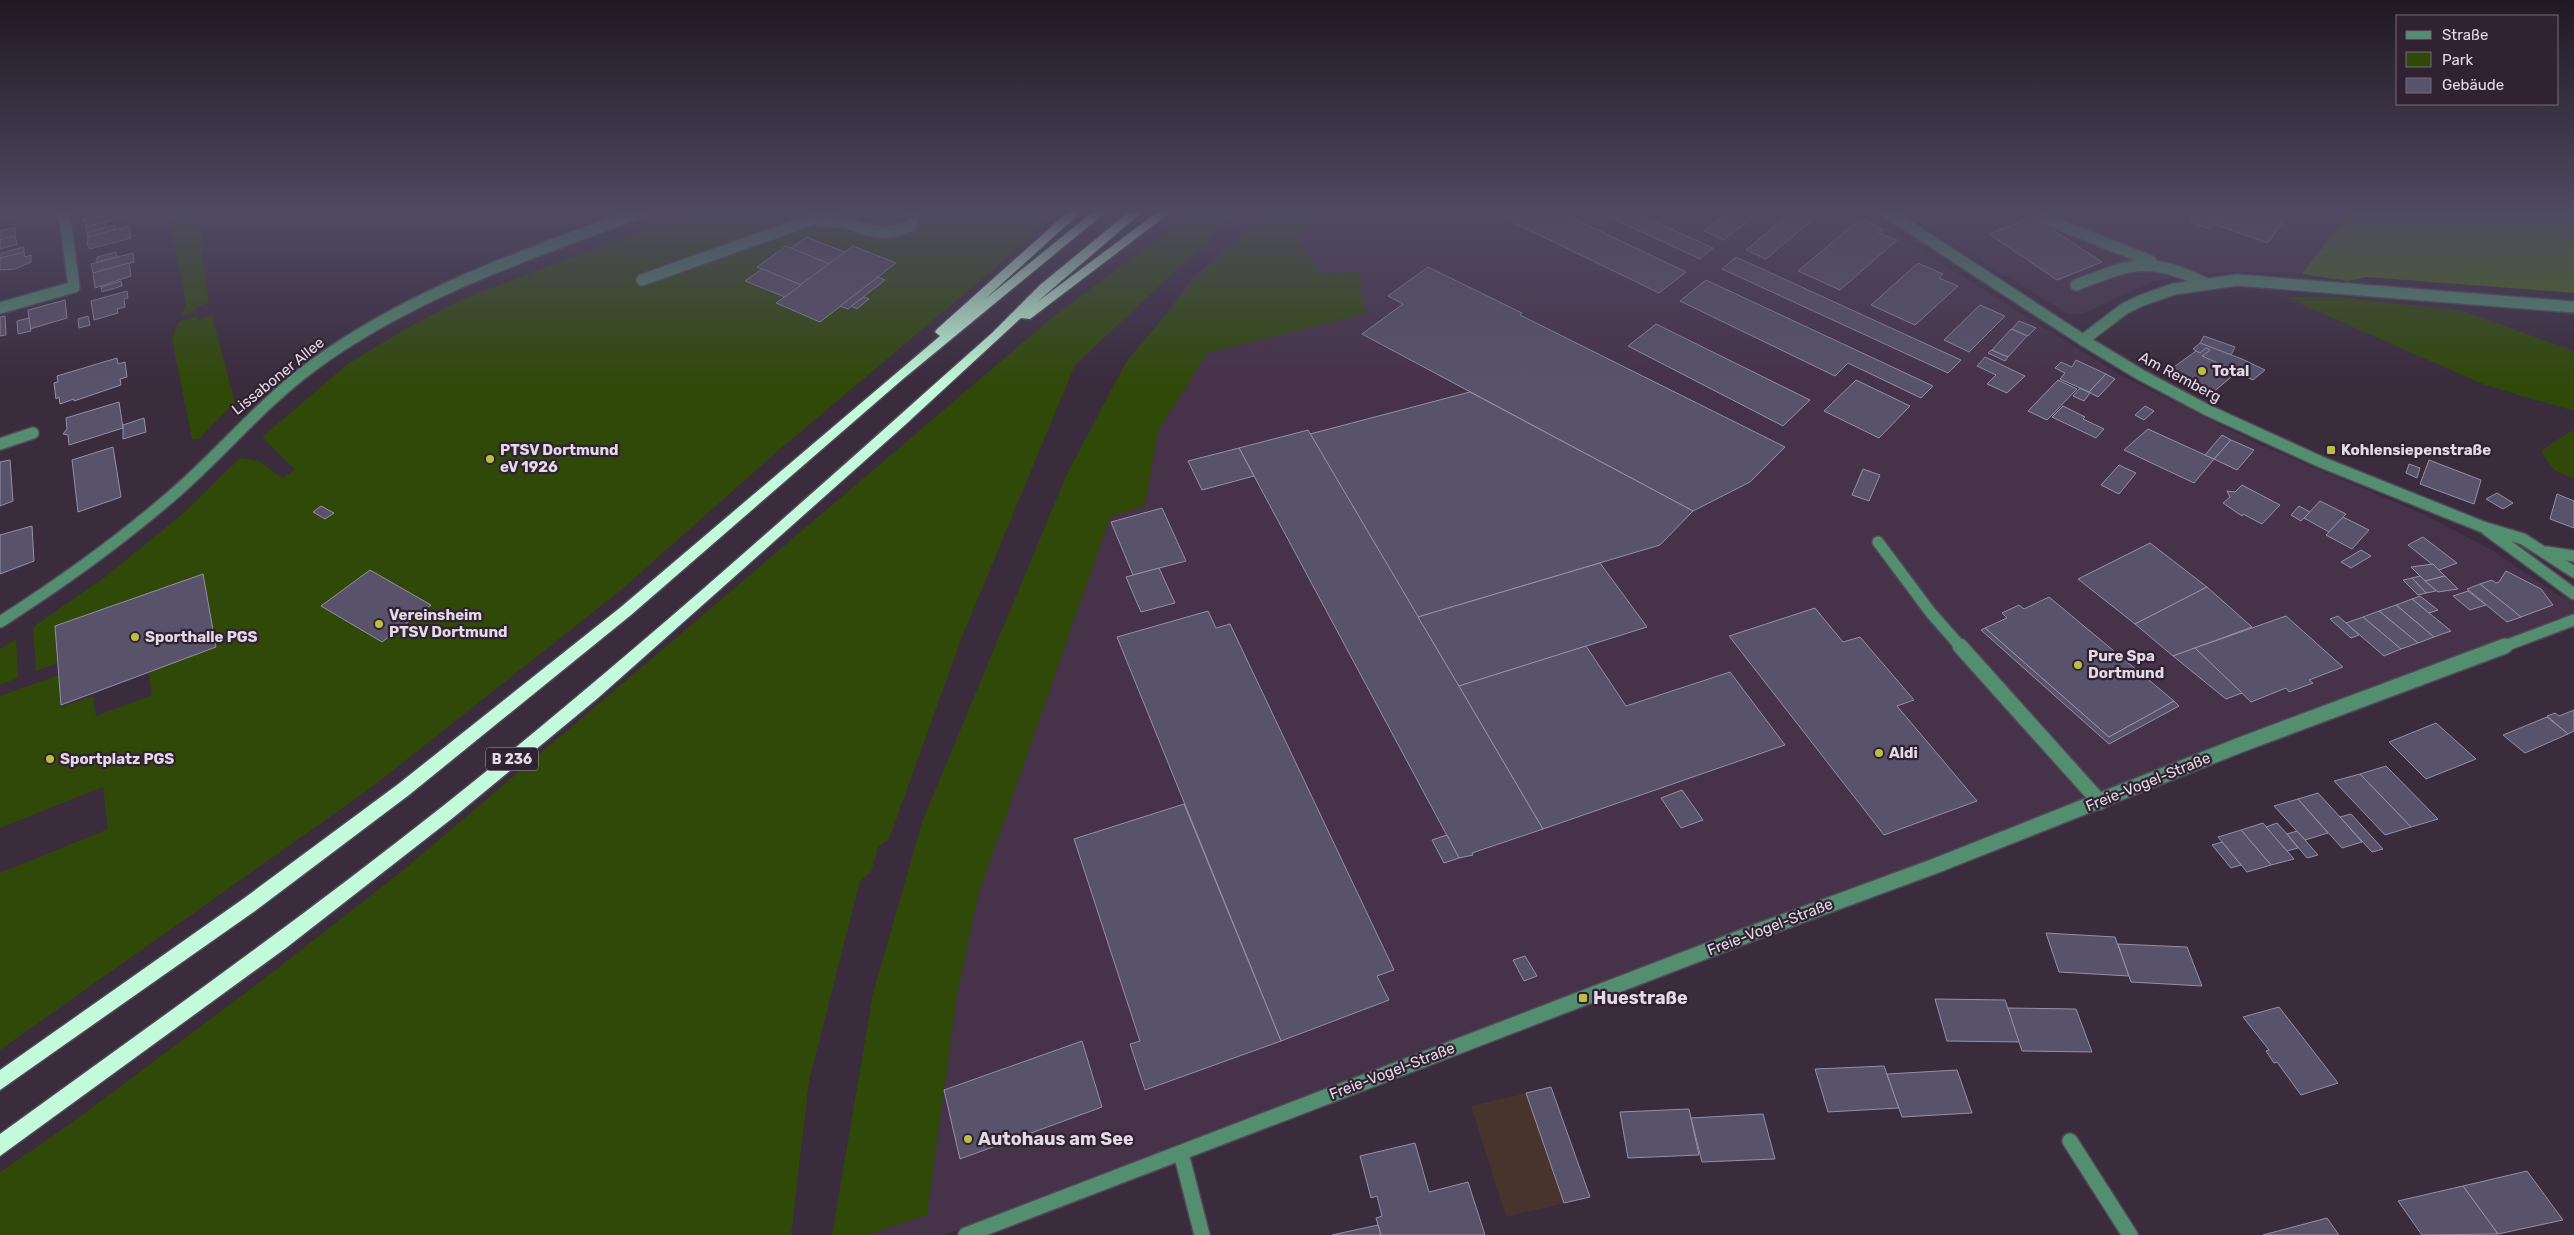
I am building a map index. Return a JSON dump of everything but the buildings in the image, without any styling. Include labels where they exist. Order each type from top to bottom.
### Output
[{"type":"highway","points":[[898,376],[959,314],[1011,269]]},
{"type":"highway","name":"B 236","points":[[0,1081],[250,905],[403,790],[626,611],[898,376],[1030,269]]},
{"type":"highway","name":"B 236","points":[[0,1146],[280,942],[463,799],[592,694],[675,623],[996,336],[1044,288],[1067,269]]},
{"type":"highway","points":[[996,336],[1051,299],[1089,269]]},
{"type":"street","points":[[0,308],[74,287],[72,269]]},
{"type":"street","name":"Lissaboner Allee","points":[[0,622],[118,541],[176,492],[253,415],[311,367],[342,346],[413,304],[454,284],[494,269]]},
{"type":"street","points":[[642,280],[674,269]]},
{"type":"street","name":"Am Remberg","points":[[1973,269],[2083,340],[2141,375],[2256,434],[2483,526],[2508,532],[2544,551],[2574,572]]},
{"type":"street","points":[[2076,285],[2120,269]]},
{"type":"street","points":[[2176,269],[2205,283]]},
{"type":"street","points":[[2083,340],[2124,309],[2140,300],[2174,289],[2205,283],[2237,280],[2305,284],[2574,308]]},
{"type":"street","points":[[0,444],[33,433]]},
{"type":"street","name":"Am Remberg","points":[[2483,526],[2574,594]]},
{"type":"street","points":[[1878,542],[1931,613],[2100,802]]},
{"type":"street","points":[[2544,551],[2574,556]]},
{"type":"street","name":"Freie-Vogel-Straße","points":[[966,1235],[2100,802],[2240,745],[2574,620]]},
{"type":"street","points":[[2070,1141],[2130,1235]]},
{"type":"street","points":[[1180,1153],[1202,1235]]},
{"type":"shaded area","points":[[1203,269],[1950,269],[2117,373],[2259,444],[2421,513],[2492,550],[2558,595],[2574,601],[2574,620],[1254,1124],[943,1235],[856,1235],[1146,345],[1190,280]]},
{"type":"shaded area","points":[[1994,269],[2306,269],[2302,274],[2238,272],[2187,274],[2151,282],[2082,314],[2068,314]]},
{"type":"shaded area","points":[[1551,1087],[1590,1197],[1506,1217],[1471,1106]]},
{"type":"green space","points":[[179,269],[204,269],[209,303],[195,307],[196,312],[181,316],[186,304]]},
{"type":"green space","points":[[543,269],[994,269],[779,450],[621,590],[372,787],[0,1050],[0,873],[108,829],[103,787],[0,828],[0,696],[59,675],[61,707],[93,696],[96,716],[152,695],[149,673],[216,647],[203,574],[55,626],[57,663],[36,671],[33,627],[105,577],[179,517],[240,458],[259,461],[282,478],[295,470],[262,437],[349,363],[416,323],[465,298]]},
{"type":"green space","points":[[1118,269],[1178,269],[1075,365],[962,637],[889,839],[878,847],[871,872],[860,881],[809,1081],[791,1235],[0,1235],[0,1172],[66,1127],[256,985],[401,872],[1054,316]]},
{"type":"green space","points":[[1207,269],[1317,269],[1320,273],[1359,272],[1365,314],[1207,353],[1158,431],[1145,506],[1110,517],[978,896],[957,996],[927,1215],[867,1235],[832,1235],[873,993],[922,822],[1066,476],[1126,362],[1195,280]]},
{"type":"green space","points":[[2306,269],[2574,269],[2574,293],[2367,277],[2348,281],[2302,274]]},
{"type":"green space","points":[[2285,297],[2341,297],[2463,311],[2574,351],[2574,411],[2485,385]]},
{"type":"green space","points":[[197,316],[198,320],[212,316],[235,403],[198,439],[192,439],[172,339],[179,321]]},
{"type":"green space","points":[[2574,429],[2574,479],[2554,470],[2541,451]]},
{"type":"green space","points":[[16,639],[18,678],[0,685],[0,649]]},
{"type":"place","name":"Total","points":[[2202,371]]},
{"type":"place","name":"Kohlensiepenstraße","points":[[2331,450]]},
{"type":"place","name":"PTSV Dortmund eV 1926","points":[[490,459]]},
{"type":"place","name":"Vereinsheim PTSV Dortmund","points":[[379,624]]},
{"type":"place","name":"Sporthalle PGS","points":[[135,637]]},
{"type":"place","name":"Pure Spa Dortmund","points":[[2078,665]]},
{"type":"place","name":"Aldi","points":[[1879,753]]},
{"type":"place","name":"Sportplatz PGS","points":[[50,759]]},
{"type":"place","name":"Huestraße","points":[[1583,998]]},
{"type":"place","name":"Autohaus am See","points":[[968,1139]]}]
